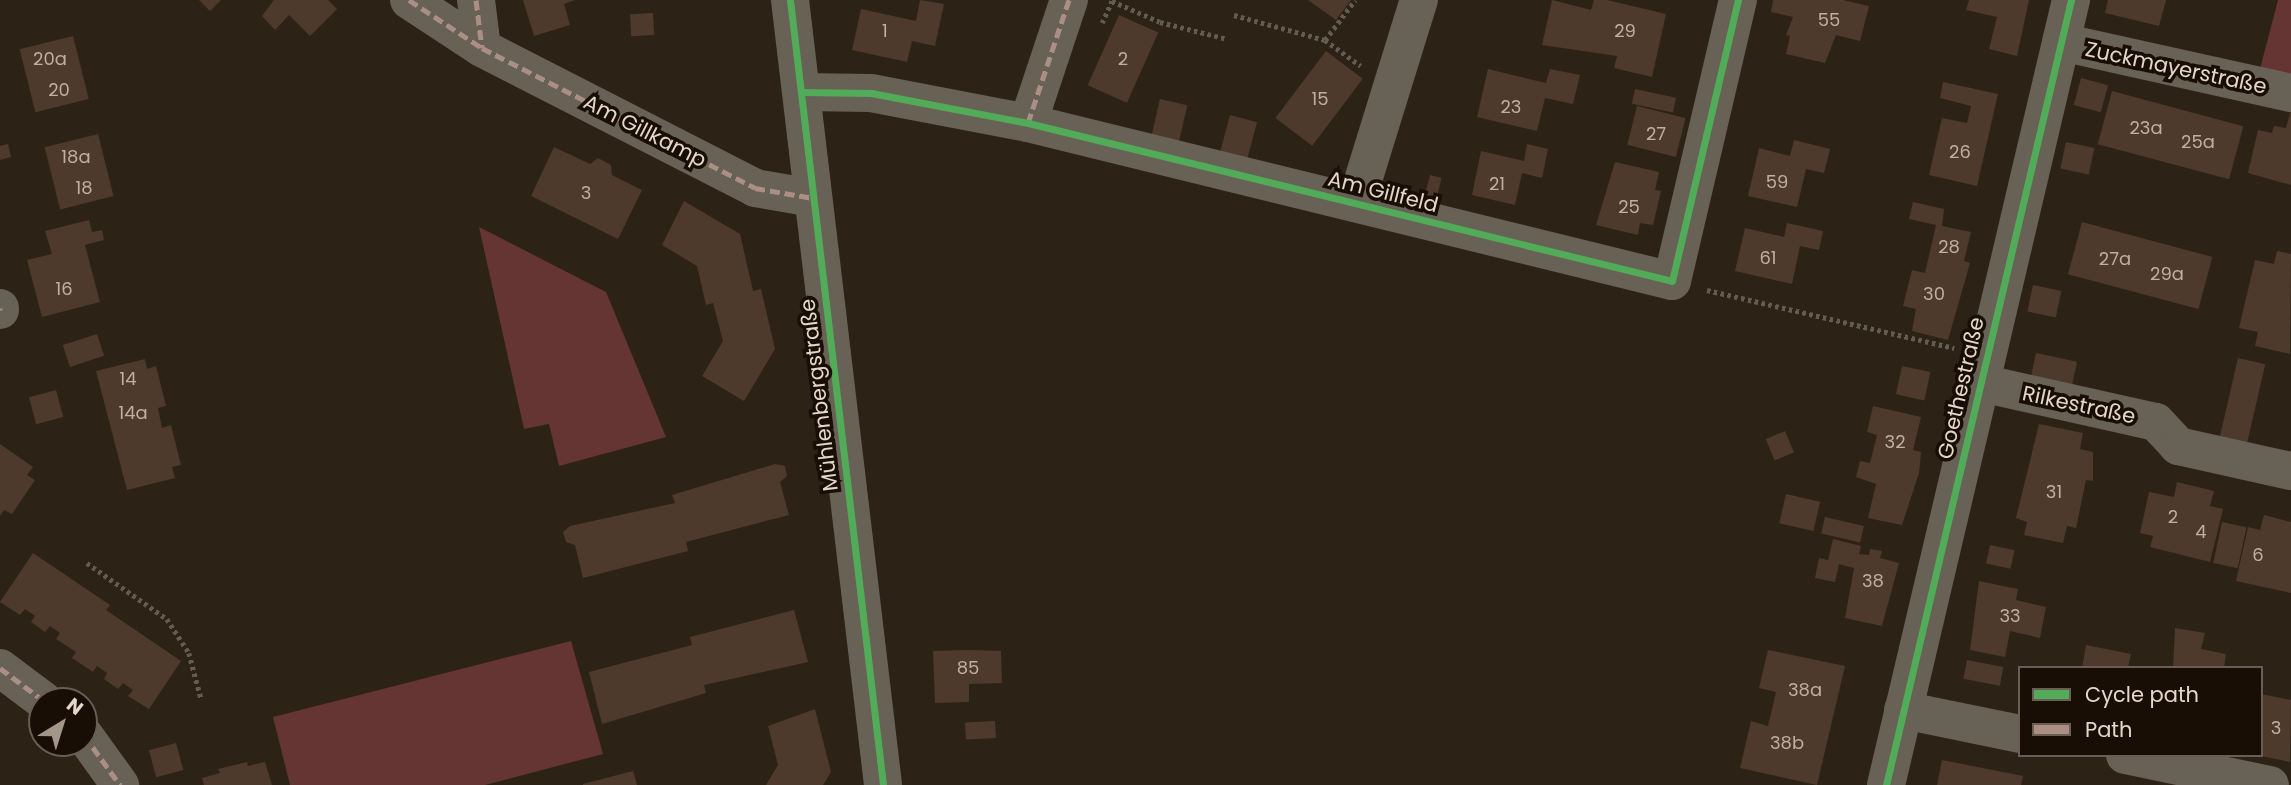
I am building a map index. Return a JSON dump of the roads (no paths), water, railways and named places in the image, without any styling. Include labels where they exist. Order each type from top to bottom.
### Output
[{"type":"street","name":"Am Gillkamp","points":[[410,0],[482,48],[755,188],[813,198]]},
{"type":"street","points":[[476,0],[482,48]]},
{"type":"street","name":"Mühlenbergstraße","points":[[790,0],[883,785]]},
{"type":"street","name":"Am Gillfeld","points":[[1356,203],[1419,0]]},
{"type":"street","name":"Am Gillfeld","points":[[801,92],[871,93],[1028,123],[1672,281],[1738,0]]},
{"type":"street","name":"Goethestraße","points":[[1886,785],[2071,0]]},
{"type":"street","points":[[1028,123],[1064,15]]},
{"type":"street","name":"Zuckmayerstraße","points":[[2061,43],[2291,93]]},
{"type":"street","name":"Rilkestraße","points":[[1984,370],[2156,422],[2178,446],[2291,471]]},
{"type":"street","points":[[0,668],[28,689]]},
{"type":"street","points":[[1903,710],[2018,734]]},
{"type":"street","points":[[98,754],[120,785]]},
{"type":"street","points":[[2135,757],[2270,785]]}]
